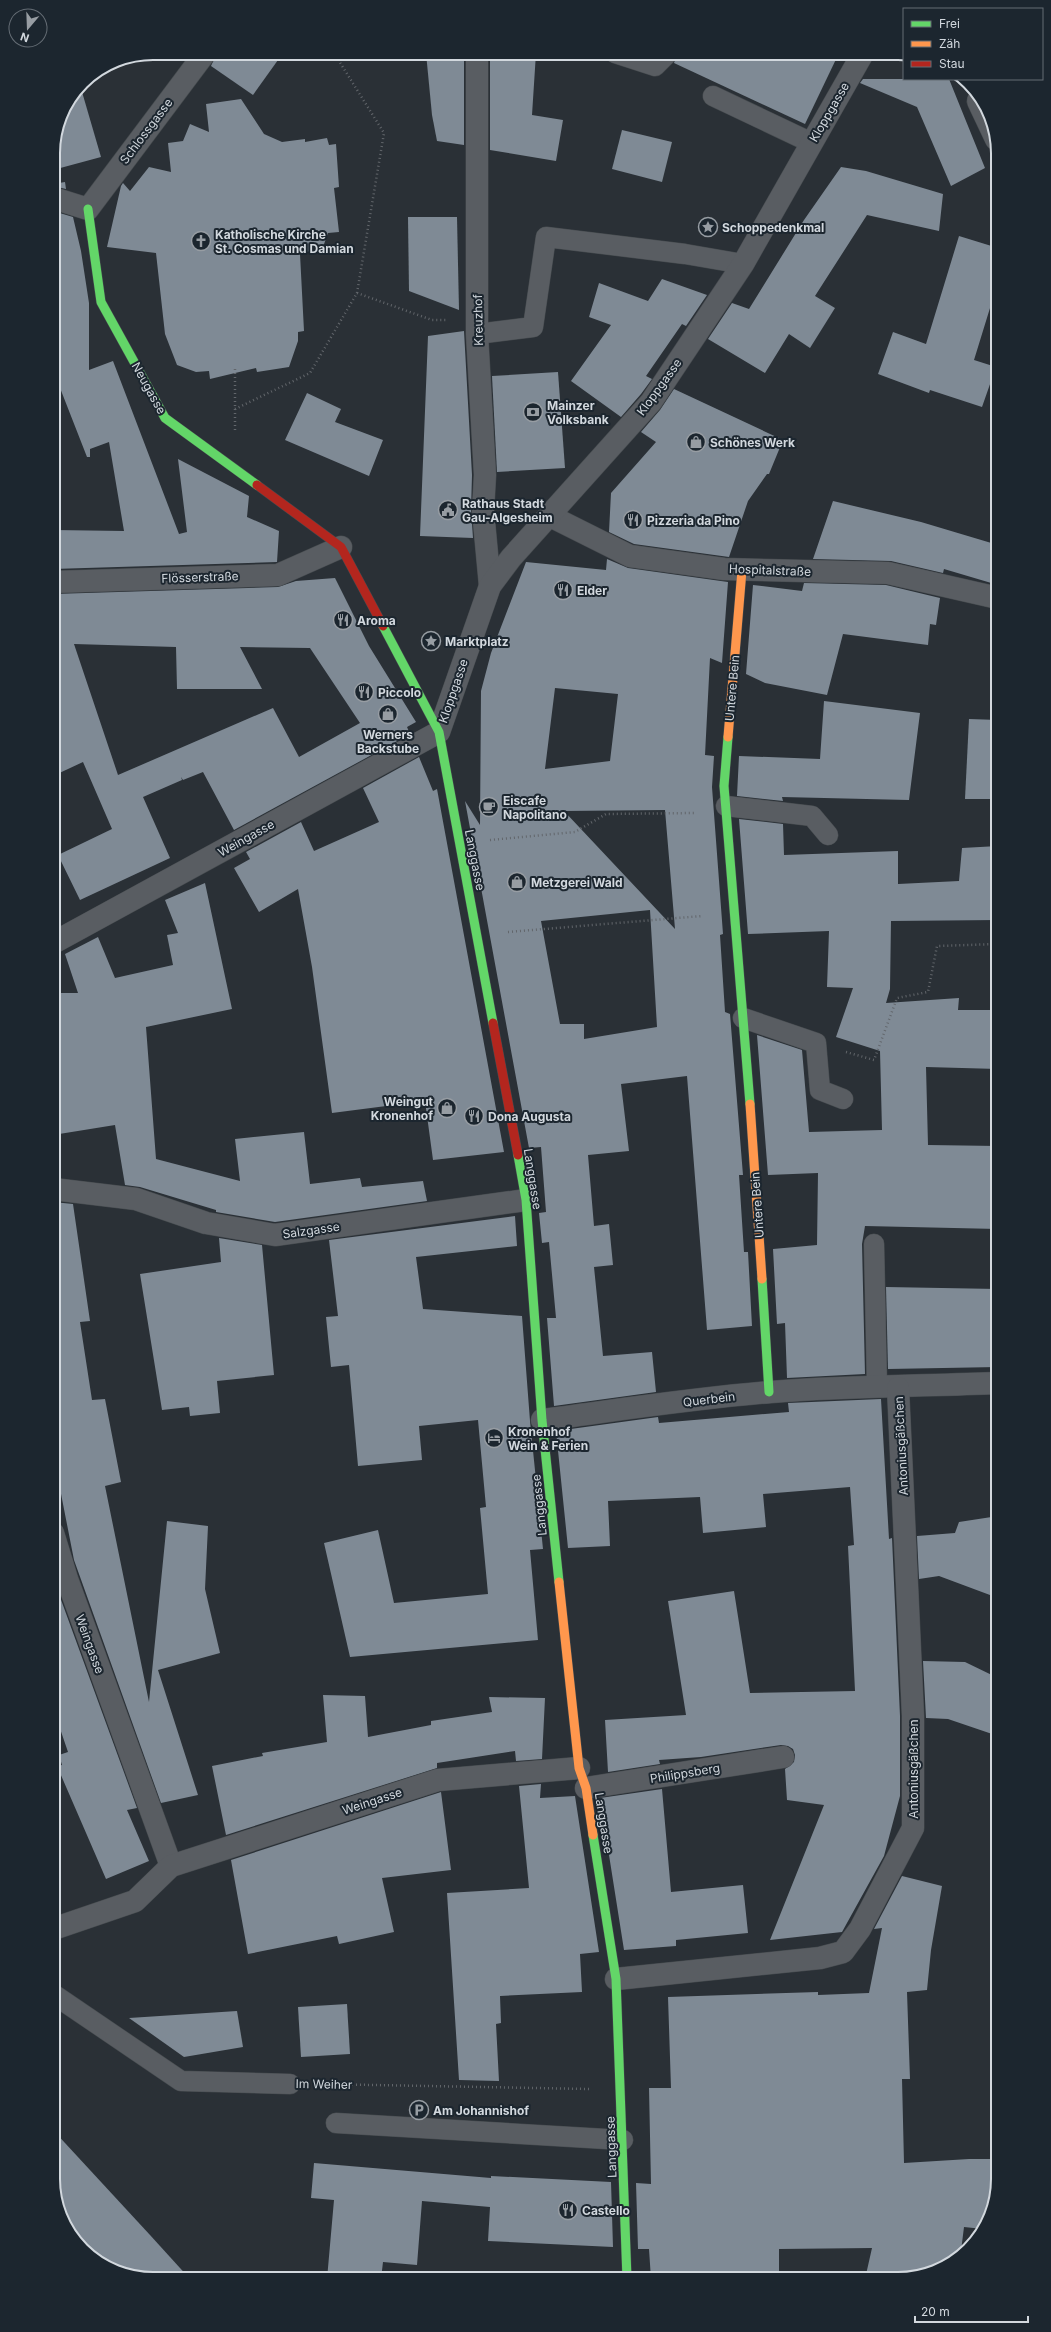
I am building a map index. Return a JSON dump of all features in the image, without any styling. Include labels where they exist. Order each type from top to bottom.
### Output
[{"type":"street","name":"Schlossgasse","points":[[88,209],[200,60]]},
{"type":"street","name":"Kreuzhof","points":[[477,60],[477,327],[485,474],[483,511],[490,586]]},
{"type":"street","name":"Kloppgasse","points":[[439,732],[490,586],[510,558],[550,516],[651,402],[743,264],[859,60]]},
{"type":"street","points":[[60,200],[88,209]]},
{"type":"street","name":"Neugasse","points":[[88,209],[101,302],[165,418],[341,547]]},
{"type":"street","name":"Hospitalstraße","points":[[550,516],[630,556],[742,570],[888,573],[991,596]]},
{"type":"street","points":[[341,547],[439,732]]},
{"type":"street","name":"Flösserstraße","points":[[60,582],[278,575],[341,547]]},
{"type":"street","name":"Untere Bein","points":[[742,570],[724,786],[743,1018],[769,1392]]},
{"type":"street","name":"Langgasse","points":[[439,732],[526,1200],[542,1420],[583,1778],[616,1980],[627,2272]]},
{"type":"street","name":"Weingasse","points":[[60,939],[439,732]]},
{"type":"street","name":"Salzgasse","points":[[60,1190],[136,1199],[206,1223],[275,1235],[526,1200]]},
{"type":"street","name":"Querbein","points":[[542,1420],[769,1392],[991,1383]]},
{"type":"street","name":"Antoniusgäßchen","points":[[616,1980],[812,1959],[843,1952],[860,1929],[913,1828],[913,1716],[888,1387]]},
{"type":"street","name":"Weingasse","points":[[60,1581],[171,1866]]},
{"type":"street","name":"Philippsberg","points":[[583,1778],[783,1758]]},
{"type":"street","name":"Weingasse","points":[[60,1927],[135,1901],[171,1866],[438,1780],[583,1778]]},
{"type":"lane","points":[[637,60],[655,66],[661,60]]},
{"type":"lane","points":[[713,96],[812,143]]},
{"type":"lane","points":[[477,327],[533,327],[546,237],[685,254],[743,264]]},
{"type":"lane","points":[[726,809],[812,816],[828,835]]},
{"type":"lane","points":[[743,1018],[816,1043],[820,1090],[843,1099]]},
{"type":"lane","points":[[874,1244],[888,1387]]},
{"type":"lane","name":"Im Weiher","points":[[60,1999],[182,2081],[290,2084]]},
{"type":"lane","points":[[336,2123],[623,2140]]},
{"type":"path","points":[[235,409],[310,373],[357,293],[384,133],[338,60]]},
{"type":"path","points":[[357,293],[432,320],[477,327]]},
{"type":"path","points":[[234,469],[235,368]]},
{"type":"path","points":[[460,843],[575,832],[606,814],[726,809]]},
{"type":"path","points":[[477,935],[735,913]]},
{"type":"path","points":[[816,1043],[874,1060],[897,998],[928,992],[937,946],[991,944]]},
{"type":"path","name":"Im Weiher","points":[[290,2084],[621,2089]]},
{"type":"building","points":[[214,60],[278,60],[253,95],[211,66]]},
{"type":"building","points":[[427,60],[464,60],[464,145],[437,141],[432,115]]},
{"type":"building","points":[[490,60],[536,60],[532,115],[563,120],[556,161],[490,150]]},
{"type":"building","points":[[675,60],[836,60],[805,124],[674,63]]},
{"type":"building","points":[[863,79],[949,80],[985,168],[951,186],[917,107],[860,83]]},
{"type":"building","points":[[82,92],[101,157],[60,168],[60,147],[63,129],[72,107]]},
{"type":"building","name":"Katholische Kirche St. Cosmas und Damian","points":[[241,99],[264,134],[282,142],[305,139],[305,142],[327,138],[329,145],[336,144],[339,187],[334,188],[339,232],[328,233],[323,247],[300,254],[304,331],[298,332],[298,341],[289,367],[257,372],[256,368],[210,379],[209,371],[196,372],[177,365],[165,334],[156,253],[107,247],[121,186],[123,183],[130,191],[149,167],[171,172],[168,143],[183,141],[190,124],[209,132],[206,104]]},
{"type":"building","points":[[622,130],[672,142],[662,182],[612,169]]},
{"type":"building","points":[[841,167],[866,171],[943,194],[939,231],[867,215],[815,296],[835,308],[810,348],[789,334],[765,373],[708,339],[732,303],[749,309],[804,220]]},
{"type":"building","points":[[65,182],[66,189],[60,188],[60,183]]},
{"type":"building","points":[[60,213],[73,217],[81,251],[89,303],[89,370],[113,361],[179,534],[187,532],[178,459],[249,496],[247,517],[279,531],[277,562],[60,569],[60,530],[124,531],[109,442],[90,449],[90,457],[87,457],[60,388]]},
{"type":"building","points":[[408,217],[457,217],[459,310],[409,291]]},
{"type":"building","points":[[959,236],[991,246],[991,305],[974,360],[991,365],[991,381],[982,407],[930,390],[929,393],[878,374],[893,332],[926,344]]},
{"type":"building","points":[[662,279],[707,295],[686,326],[682,324],[646,376],[652,379],[621,417],[571,381],[611,325],[589,317],[599,283],[648,301]]},
{"type":"building","points":[[464,331],[472,475],[471,510],[473,538],[420,536],[428,336]]},
{"type":"building","points":[[558,372],[565,468],[497,472],[492,376]]},
{"type":"building","points":[[674,389],[783,440],[769,474],[767,474],[748,501],[729,557],[634,544],[609,532],[611,493],[656,442],[641,432],[660,410]]},
{"type":"building","points":[[307,393],[341,409],[335,422],[383,440],[369,476],[285,440]]},
{"type":"building","points":[[833,501],[921,522],[991,543],[991,583],[944,569],[943,573],[891,561],[813,559]]},
{"type":"building","points":[[607,559],[628,568],[728,582],[722,663],[710,658],[705,755],[714,756],[712,787],[723,934],[720,935],[725,1012],[730,1014],[743,1175],[739,1175],[744,1252],[748,1252],[752,1326],[707,1330],[687,1076],[621,1084],[629,1151],[588,1155],[594,1226],[609,1224],[613,1265],[594,1267],[603,1356],[652,1352],[656,1392],[554,1406],[547,1318],[556,1318],[549,1242],[542,1243],[539,1213],[546,1212],[541,1147],[529,1148],[465,801],[480,825],[481,691],[491,653],[526,562],[606,570]],"holes":[[[555,688],[618,694],[610,761],[545,769]],[[665,810],[675,929],[564,811]],[[650,910],[657,1027],[584,1039],[584,1024],[560,1024],[541,921]]]},
{"type":"building","points":[[335,578],[369,646],[416,722],[407,727],[410,734],[234,830],[203,772],[183,780],[181,777],[182,780],[143,797],[170,858],[80,900],[60,859],[60,854],[112,829],[83,762],[60,773],[60,594],[278,587],[296,581]],"holes":[[[74,644],[176,647],[177,689],[262,689],[240,647],[310,648],[360,723],[299,757],[273,708],[118,775]]]},
{"type":"building","points":[[804,583],[886,585],[940,598],[936,625],[930,624],[928,645],[843,634],[827,695],[765,683],[746,674],[753,585],[802,591]]},
{"type":"building","points":[[824,701],[920,713],[909,800],[782,797],[783,801],[737,796],[739,756],[820,759]]},
{"type":"building","points":[[969,719],[991,720],[991,799],[965,799]]},
{"type":"building","points":[[419,757],[433,791],[437,789],[504,1152],[433,1160],[425,1101],[332,1113],[312,967],[298,889],[259,912],[234,868],[250,859],[246,852],[301,822],[314,851],[379,822],[363,788]]},
{"type":"building","points":[[739,819],[783,824],[784,855],[898,851],[898,884],[959,881],[962,848],[991,846],[991,920],[891,921],[890,989],[886,1003],[959,998],[958,1010],[991,1010],[991,1069],[926,1067],[928,1145],[991,1146],[991,1229],[865,1226],[862,1244],[865,1374],[787,1378],[785,1323],[777,1324],[773,1249],[817,1245],[818,1173],[768,1175],[757,1035],[802,1050],[809,1132],[882,1130],[880,1051],[836,1037],[853,988],[827,987],[829,931],[748,934]]},
{"type":"building","points":[[205,883],[232,1009],[146,1027],[156,1159],[240,1181],[235,1139],[304,1132],[310,1184],[360,1178],[362,1187],[423,1181],[427,1201],[275,1222],[216,1212],[216,1210],[140,1187],[125,1185],[115,1125],[60,1134],[60,993],[78,993],[65,954],[98,937],[115,978],[173,965],[167,935],[178,933],[165,900]]},
{"type":"building","points":[[60,1203],[73,1204],[90,1321],[80,1322],[92,1400],[105,1399],[121,1482],[105,1486],[149,1702],[167,1521],[208,1526],[205,1589],[220,1653],[158,1670],[198,1795],[161,1803],[74,1560],[60,1489]]},
{"type":"building","points":[[515,1216],[517,1246],[416,1257],[423,1309],[522,1316],[530,1421],[543,1549],[530,1550],[538,1640],[350,1657],[324,1543],[378,1530],[394,1603],[488,1594],[480,1508],[486,1507],[478,1420],[419,1426],[422,1460],[358,1466],[349,1365],[331,1367],[326,1317],[338,1316],[329,1240]]},
{"type":"building","points":[[219,1238],[262,1245],[274,1375],[217,1381],[220,1413],[190,1416],[189,1407],[162,1410],[140,1274],[221,1262]]},
{"type":"building","points":[[886,1287],[991,1289],[991,1367],[888,1369]]},
{"type":"building","points":[[881,1399],[889,1539],[892,1538],[900,1716],[900,1796],[884,1856],[842,1932],[770,1940],[824,1805],[787,1800],[785,1769],[794,1762],[795,1755],[793,1749],[788,1746],[781,1745],[701,1757],[659,1760],[660,1764],[608,1772],[605,1720],[686,1715],[668,1601],[734,1591],[750,1693],[855,1691],[848,1546],[854,1545],[850,1487],[763,1494],[766,1527],[703,1533],[700,1497],[608,1501],[610,1546],[568,1548],[556,1431],[658,1417],[659,1423],[789,1412],[788,1403]]},
{"type":"building","points":[[991,1517],[991,1595],[939,1576],[919,1579],[917,1536],[955,1533],[959,1522]]},
{"type":"building","points":[[60,1597],[137,1808],[127,1810],[149,1861],[106,1879],[60,1773],[60,1765],[62,1765],[60,1755],[68,1752],[60,1729]]},
{"type":"building","points":[[923,1661],[965,1662],[991,1675],[991,1734],[948,1719],[926,1718]]},
{"type":"building","points":[[323,1695],[365,1696],[368,1737],[431,1725],[431,1721],[492,1712],[489,1697],[545,1698],[542,1759],[516,1761],[515,1751],[437,1763],[437,1768],[226,1835],[212,1766],[263,1756],[262,1753],[327,1742]]},
{"type":"building","points":[[541,1784],[540,1798],[575,1796],[599,1952],[580,1954],[582,1992],[500,1996],[501,2023],[496,2024],[499,2081],[459,2080],[447,1893],[529,1888],[519,1786]]},
{"type":"building","points":[[662,1789],[671,1892],[743,1885],[748,1933],[676,1940],[676,1946],[624,1950],[600,1798]]},
{"type":"building","points":[[441,1792],[451,1870],[382,1878],[394,1932],[339,1944],[337,1936],[248,1954],[231,1860]]},
{"type":"building","points":[[902,1876],[942,1886],[931,1950],[927,1990],[907,1992],[910,2079],[902,2079],[904,2163],[991,2159],[991,2179],[988,2203],[977,2228],[964,2227],[961,2247],[944,2260],[928,2267],[904,2272],[867,2272],[872,2248],[779,2249],[779,2272],[651,2272],[649,2249],[638,2249],[636,2183],[651,2184],[649,2088],[671,2088],[668,1997],[818,1992],[818,1995],[869,1993],[882,1928],[874,1929]]},
{"type":"building","points":[[347,2004],[350,2054],[301,2057],[298,2007]]},
{"type":"building","points":[[237,2011],[243,2047],[184,2057],[129,2018]]},
{"type":"building","points":[[60,2138],[184,2272],[147,2272],[123,2267],[107,2260],[87,2245],[72,2225],[65,2209],[60,2179]]},
{"type":"building","points":[[314,2163],[491,2178],[491,2176],[611,2182],[613,2247],[488,2241],[490,2207],[422,2201],[417,2265],[383,2262],[382,2272],[328,2272],[334,2200],[311,2198]]},
{"type":"traffic: fast","points":[[88,209],[101,302],[165,418],[257,485]]},
{"type":"traffic: fast","points":[[383,626],[439,732],[493,1023]]},
{"type":"traffic: fast","points":[[728,737],[724,786],[750,1104]]},
{"type":"traffic: fast","points":[[518,1155],[526,1200],[542,1420],[559,1582]]},
{"type":"traffic: fast","points":[[762,1279],[769,1392]]},
{"type":"traffic: fast","points":[[593,1835],[616,1979],[627,2272]]},
{"type":"traffic: slow","points":[[728,737],[742,570]]},
{"type":"traffic: slow","points":[[750,1104],[762,1279]]},
{"type":"traffic: slow","points":[[559,1582],[579,1768],[586,1788],[593,1835]]},
{"type":"traffic: jam","points":[[257,485],[341,547],[383,626]]},
{"type":"traffic: jam","points":[[493,1023],[518,1155]]},
{"type":"place","name":"Schoppedenkmal","points":[[708,227]]},
{"type":"place","name":"Katholische Kirche St. Cosmas und Damian","points":[[201,241]]},
{"type":"place","name":"Mainzer Volksbank","points":[[533,412]]},
{"type":"place","name":"Schönes Werk","points":[[696,442]]},
{"type":"place","name":"Rathaus Stadt Gau-Algesheim","points":[[448,510]]},
{"type":"place","name":"Pizzeria da Pino","points":[[633,520]]},
{"type":"place","name":"Elder","points":[[563,590]]},
{"type":"place","name":"Aroma","points":[[343,620]]},
{"type":"place","name":"Marktplatz","points":[[431,641]]},
{"type":"place","name":"Piccolo","points":[[364,692]]},
{"type":"place","name":"Werners Backstube","points":[[388,714]]},
{"type":"place","name":"Eiscafe Napolitano","points":[[489,807]]},
{"type":"place","name":"Metzgerei Wald","points":[[517,882]]},
{"type":"place","name":"Weingut Kronenhof","points":[[447,1108]]},
{"type":"place","name":"Dona Augusta","points":[[474,1116]]},
{"type":"place","name":"Kronenhof Wein & Ferien","points":[[494,1438]]},
{"type":"place","name":"Am Johannishof","points":[[419,2110]]},
{"type":"place","name":"Castello","points":[[568,2210]]}]
